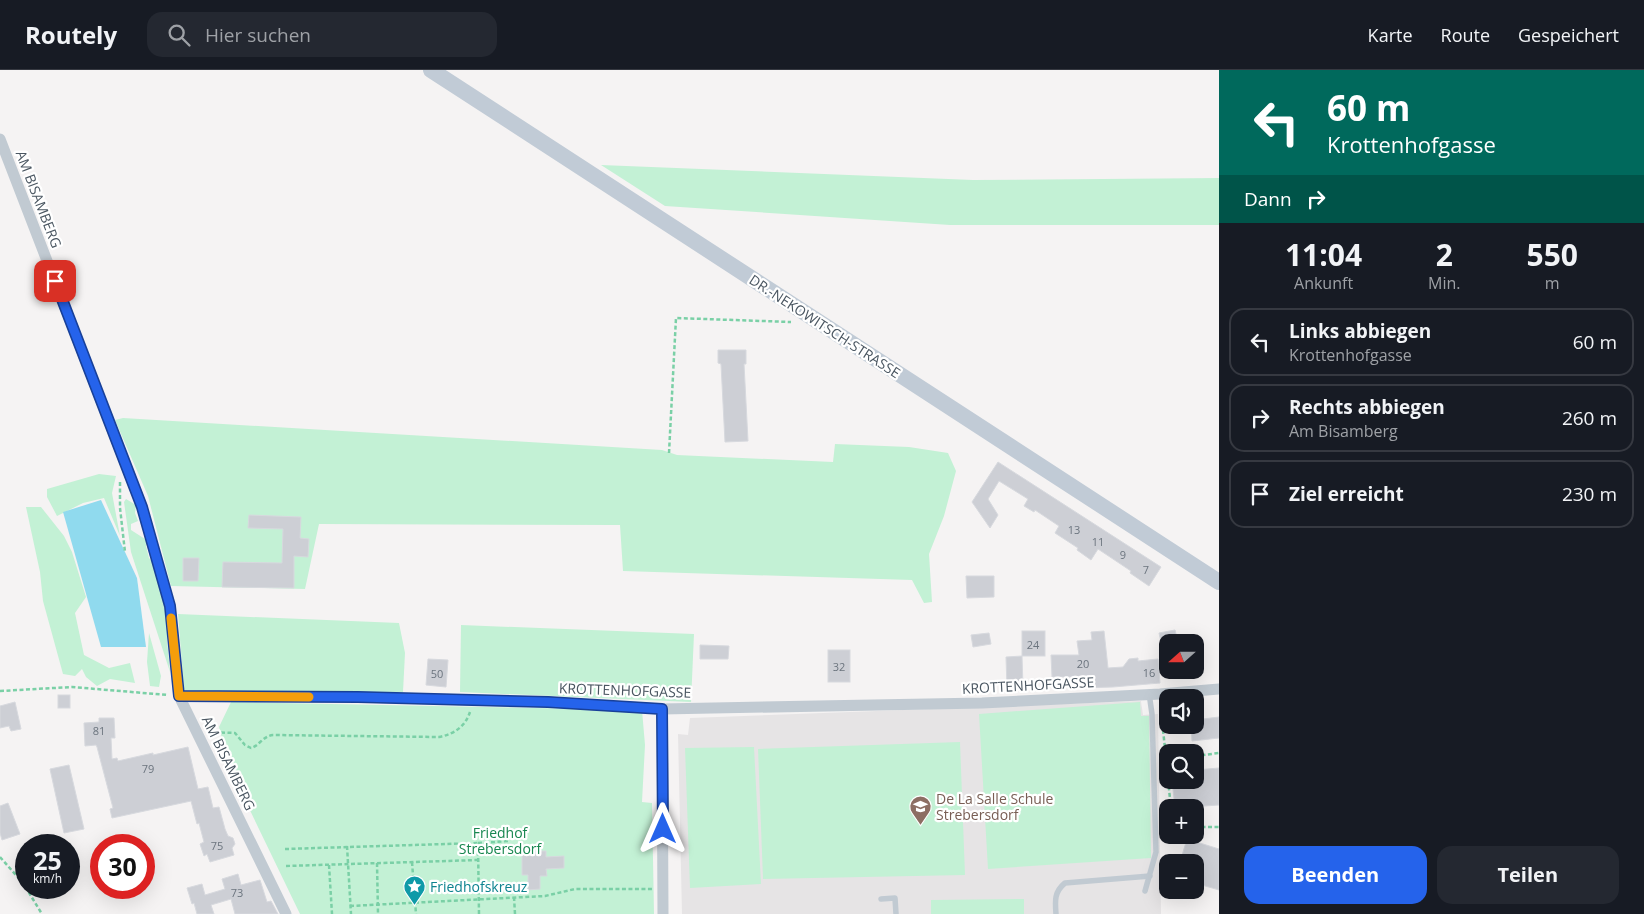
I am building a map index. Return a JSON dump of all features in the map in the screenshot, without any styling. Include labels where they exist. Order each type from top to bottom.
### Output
[{"type":"main road","name":"DR.-NEKOWITSCH-STRASSE","points":[[431,70],[1219,582]]},
{"type":"street","name":"AM BISAMBERG","points":[[0,139],[142,507],[170,606],[179,696],[286,914]]},
{"type":"street","name":"KROTTENHOFGASSE","points":[[179,696],[358,697],[548,702],[662,709],[982,703],[1219,689]]},
{"type":"street","points":[[662,709],[663,914]]},
{"type":"lane","points":[[1145,891],[1156,852],[1152,714],[1149,693]]},
{"type":"lane","points":[[1056,914],[1055,897],[1065,883],[1150,876]]},
{"type":"lane","points":[[881,899],[895,898],[896,914]]},
{"type":"path","points":[[669,453],[676,318],[792,322]]},
{"type":"path","points":[[125,552],[119,484],[121,476],[127,467]]},
{"type":"path","points":[[0,691],[72,686],[179,696]]},
{"type":"path","points":[[197,731],[235,734],[245,745],[251,748],[267,736],[273,735],[439,737],[453,732],[464,724],[470,712],[471,700]]},
{"type":"path","points":[[1204,755],[1219,753]]},
{"type":"path","points":[[1204,827],[1219,827]]},
{"type":"path","points":[[285,849],[509,842]]},
{"type":"path","points":[[478,843],[479,914]]},
{"type":"path","points":[[347,846],[351,914]]},
{"type":"path","points":[[0,857],[23,883],[42,914]]},
{"type":"path","points":[[286,866],[478,860]]},
{"type":"path","points":[[412,862],[416,914]]},
{"type":"path","points":[[377,863],[378,914]]},
{"type":"path","points":[[329,864],[332,914]]},
{"type":"path","points":[[350,906],[545,896],[575,889],[663,889]]},
{"type":"path","points":[[514,897],[515,914]]},
{"type":"shaded area","name":"De La Salle Schule Strebersdorf","points":[[1141,701],[1143,715],[1158,714],[1159,899],[1161,899],[1161,914],[682,914],[678,734],[688,735],[690,718]]},
{"type":"green space","points":[[601,165],[973,180],[1219,178],[1219,225],[950,225],[665,206]]},
{"type":"green space","points":[[123,418],[662,450],[677,455],[833,462],[835,444],[909,447],[948,453],[956,471],[944,516],[929,554],[932,602],[924,603],[912,580],[623,571],[620,525],[319,524],[305,589],[171,586],[148,496],[115,420]]},
{"type":"green space","points":[[99,474],[116,476],[112,493],[120,536],[104,498],[83,503],[57,516],[47,497],[47,489]]},
{"type":"green space","points":[[126,499],[136,505],[135,513],[138,521],[131,524],[131,530],[145,539],[149,558],[152,561],[168,617],[167,640],[170,672],[131,552],[124,502]]},
{"type":"green space","points":[[26,507],[41,507],[64,536],[72,552],[86,597],[75,613],[84,655],[109,668],[130,663],[135,683],[110,679],[97,686],[86,677],[82,669],[75,676],[63,674],[43,601],[40,572]]},
{"type":"green space","points":[[178,614],[399,623],[405,653],[403,692],[187,692],[184,689]]},
{"type":"green space","points":[[461,625],[694,634],[691,702],[460,692]]},
{"type":"green space","points":[[149,633],[161,676],[159,687],[150,686],[147,662]]},
{"type":"green space","name":"Friedhof Strebersdorf","points":[[231,702],[642,710],[645,745],[642,802],[652,803],[654,914],[300,914],[231,771],[219,727]]},
{"type":"green space","points":[[1140,702],[1141,716],[1149,716],[1151,858],[988,869],[979,714]]},
{"type":"green space","points":[[960,742],[965,875],[763,879],[758,749]]},
{"type":"green space","points":[[754,747],[761,884],[690,888],[685,748]]},
{"type":"green space","points":[[1024,899],[1024,914],[931,914],[931,900]]},
{"type":"water","points":[[101,500],[137,578],[146,647],[101,647],[63,512]]},
{"type":"building","points":[[718,350],[746,350],[746,364],[744,364],[748,441],[725,442],[721,364],[718,363]]},
{"type":"building","points":[[998,462],[1161,567],[1149,586],[1130,573],[1131,571],[1098,549],[1091,560],[1077,550],[1078,548],[1055,533],[1059,526],[1035,510],[1034,512],[1024,506],[1028,499],[999,481],[988,499],[998,515],[990,528],[972,502]]},
{"type":"building","points":[[249,515],[301,517],[300,538],[309,539],[308,557],[294,556],[294,588],[222,587],[223,562],[282,563],[283,529],[248,528]]},
{"type":"building","points":[[183,558],[199,558],[198,581],[183,581]]},
{"type":"building","points":[[966,576],[994,576],[994,597],[967,598]]},
{"type":"building","points":[[1175,630],[1176,634],[1159,634]]},
{"type":"building","points":[[1022,631],[1045,631],[1045,656],[1022,656]]},
{"type":"building","points":[[1104,631],[1108,668],[1123,667],[1129,659],[1138,658],[1138,661],[1158,659],[1160,683],[1080,688],[1080,677],[1052,677],[1051,655],[1079,655],[1077,641],[1092,640],[1091,632]]},
{"type":"building","points":[[989,633],[991,644],[973,647],[971,635]]},
{"type":"building","points":[[700,645],[729,646],[728,659],[700,659]]},
{"type":"building","points":[[828,650],[850,650],[850,682],[828,682]]},
{"type":"building","points":[[1022,656],[1023,688],[1007,688],[1006,657]]},
{"type":"building","points":[[428,659],[448,660],[446,687],[426,685]]},
{"type":"building","points":[[58,695],[70,695],[70,708],[58,708]]},
{"type":"building","points":[[15,702],[21,729],[11,731],[9,726],[0,728],[0,706]]},
{"type":"building","points":[[1219,717],[1219,738],[1192,741],[1192,734],[1204,734],[1204,719]]},
{"type":"building","points":[[99,718],[114,718],[115,738],[111,738],[112,759],[117,758],[118,761],[188,747],[198,789],[208,787],[213,808],[219,807],[228,836],[233,838],[235,844],[232,848],[234,855],[210,862],[207,854],[204,856],[200,844],[204,842],[191,801],[112,818],[110,809],[113,808],[97,747],[96,745],[85,746],[84,723],[99,722]]},
{"type":"building","points":[[69,765],[84,829],[64,833],[50,769]]},
{"type":"building","points":[[1219,768],[1219,805],[1204,806],[1204,799],[1174,799],[1173,789],[1204,789],[1204,769]]},
{"type":"building","points":[[8,803],[20,834],[15,834],[15,836],[2,840],[0,833],[0,806]]},
{"type":"building","points":[[1185,844],[1203,844],[1219,849],[1219,890],[1204,886],[1204,854],[1182,854]]},
{"type":"building","points":[[522,851],[546,851],[546,857],[564,856],[564,868],[546,869],[547,876],[540,876],[540,889],[528,890],[528,875],[522,875]]},
{"type":"building","points":[[238,874],[241,885],[260,880],[267,902],[271,901],[278,914],[235,914],[231,899],[211,905],[214,914],[197,914],[187,888],[202,884],[205,895],[225,889],[222,879]]},
{"type":"slow traffic","points":[[171,618],[179,696],[309,697]]},
{"type":"place","name":"De La Salle Schule Strebersdorf","points":[[920,825]]},
{"type":"place","name":"Friedhofskreuz","points":[[414,905]]},
{"type":"route","points":[[55,281],[142,507],[170,606],[179,696],[358,697],[548,702],[662,709],[663,829]]}]
